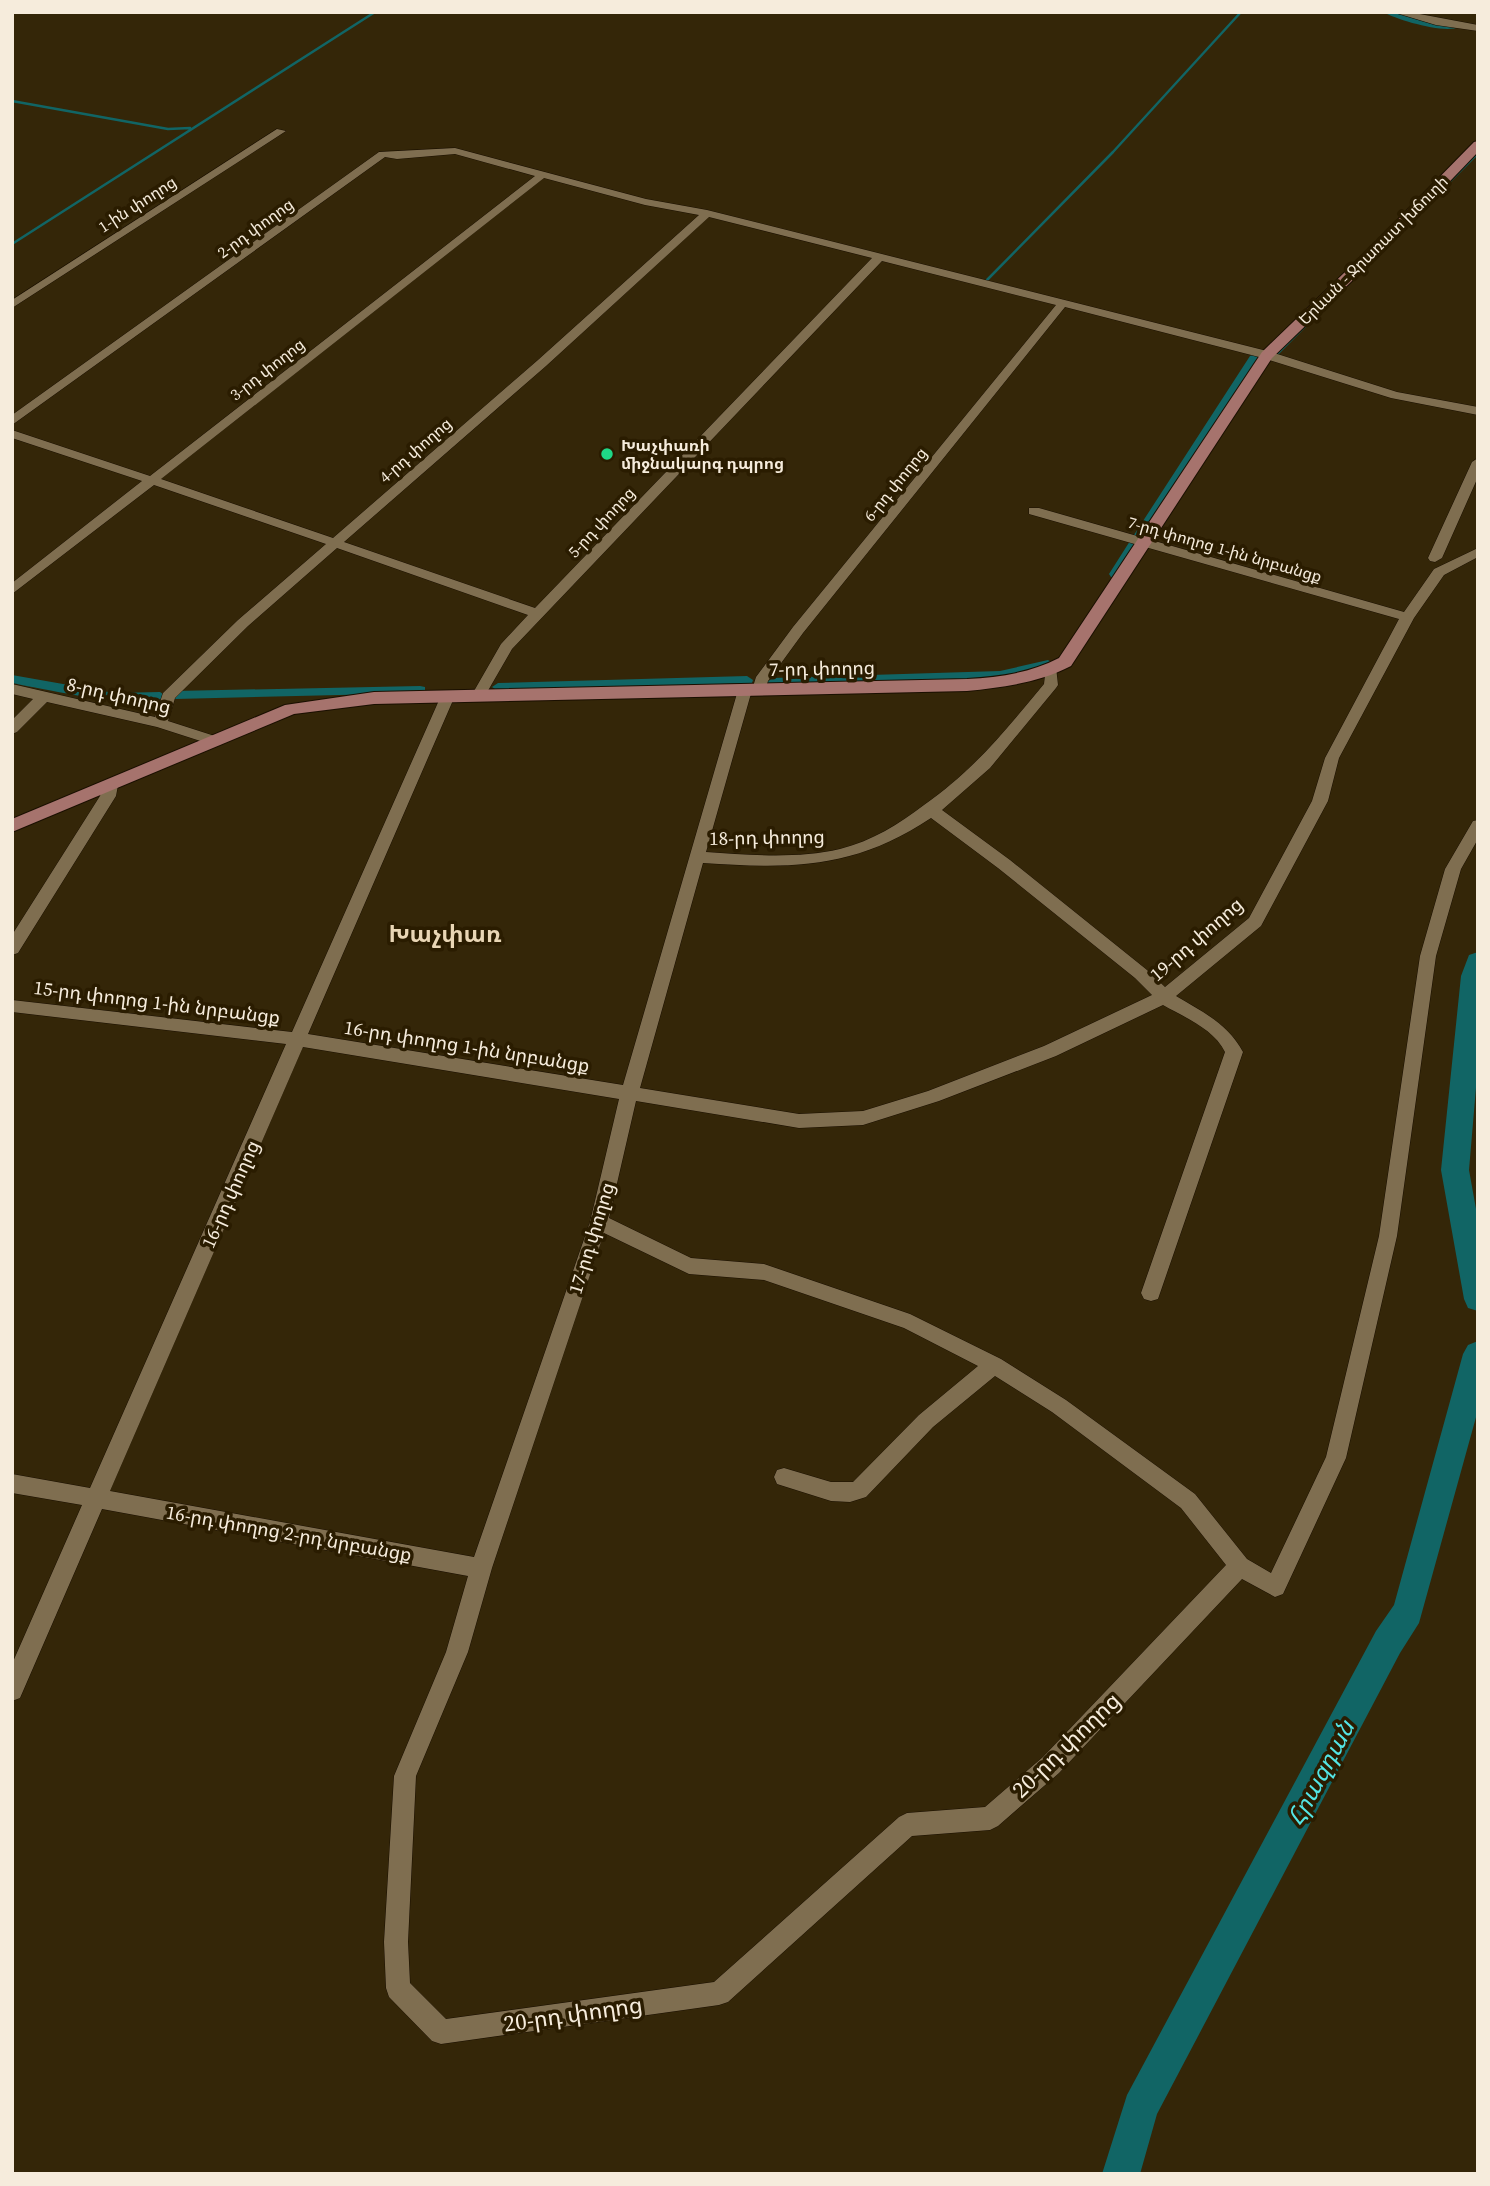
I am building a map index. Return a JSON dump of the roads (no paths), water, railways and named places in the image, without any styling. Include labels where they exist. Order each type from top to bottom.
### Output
[{"type":"main road","name":"Երևան - Ջրառատ խճուղի","points":[[1267,355],[1376,250],[1478,145]]},
{"type":"main road","name":"7-րդ փողոց","points":[[216,741],[291,709],[374,698],[477,698],[967,685],[1028,679],[1065,662],[1267,355]]},
{"type":"main road","points":[[12,827],[216,741]]},
{"type":"street","points":[[1396,12],[1478,28]]},
{"type":"street","points":[[1455,24],[1468,12]]},
{"type":"street","name":"1-ին փողոց","points":[[12,305],[281,131]]},
{"type":"street","name":"2-րդ փողոց","points":[[12,421],[179,300],[219,275],[383,153],[397,156],[455,151],[645,202],[707,213],[1267,355],[1395,395],[1478,411]]},
{"type":"street","name":"3-րդ փողոց","points":[[12,590],[149,480],[543,174]]},
{"type":"street","name":"4-րդ փողոց","points":[[160,723],[167,696],[243,623],[542,363],[707,213]]},
{"type":"street","name":"5-րդ փողոց","points":[[477,698],[506,648],[878,258]]},
{"type":"street","name":"6-րդ փողոց","points":[[752,690],[1063,303]]},
{"type":"street","points":[[12,434],[538,614]]},
{"type":"street","points":[[1435,558],[1478,463]]},
{"type":"street","name":"7-րդ փողոց 1-ին նրբանցք","points":[[1034,511],[1407,617]]},
{"type":"street","name":"19-րդ փողոց","points":[[629,1094],[799,1122],[863,1118],[933,1096],[1050,1051],[1164,997],[1255,922],[1320,801],[1332,758],[1407,617],[1438,572],[1478,552]]},
{"type":"street","name":"18-րդ փողոց","points":[[699,857],[748,860],[811,858],[839,854],[902,830],[975,774],[1051,685],[1051,670]]},
{"type":"street","name":"8-րդ փողոց","points":[[12,690],[160,723],[216,741]]},
{"type":"street","name":"17-րդ փողոց","points":[[405,1776],[457,1652],[481,1568],[599,1222],[629,1094],[752,690]]},
{"type":"street","points":[[12,729],[43,697]]},
{"type":"street","name":"16-րդ փողոց","points":[[12,1690],[447,698]]},
{"type":"street","points":[[12,949],[108,796],[110,785]]},
{"type":"street","points":[[930,809],[1004,864],[1141,974],[1164,997],[1211,1025],[1228,1040],[1234,1052],[1151,1293]]},
{"type":"street","points":[[599,1222],[689,1266],[764,1272],[910,1321],[995,1365],[1059,1406],[1188,1501],[1240,1566],[1275,1587],[1336,1458],[1388,1236],[1428,956],[1452,869],[1478,825]]},
{"type":"street","name":"15-րդ փողոց 1-ին նրբանցք","points":[[12,1006],[298,1039]]},
{"type":"street","name":"16-րդ փողոց 1-ին նրբանցք","points":[[298,1039],[629,1094]]},
{"type":"street","points":[[784,1477],[835,1492],[850,1493],[859,1490],[926,1421],[995,1365]]},
{"type":"street","name":"16-րդ փողոց 2-րդ նրբանցք","points":[[12,1482],[481,1568]]},
{"type":"street","name":"20-րդ փողոց","points":[[405,1776],[396,1942],[398,1989],[441,2032],[719,1993],[907,1825],[990,1818],[1051,1765],[1240,1566]]},
{"type":"waterway","points":[[12,244],[375,12]]},
{"type":"waterway","points":[[987,280],[1113,152],[1241,12]]},
{"type":"waterway","points":[[1387,12],[1427,24],[1455,27]]},
{"type":"waterway","points":[[12,101],[168,129],[190,128]]},
{"type":"waterway","points":[[1436,195],[1478,153]]},
{"type":"waterway","points":[[1278,353],[1311,320]]},
{"type":"waterway","points":[[1138,538],[1255,356]]},
{"type":"waterway","points":[[1115,574],[1134,544]]},
{"type":"waterway","points":[[773,682],[1000,675],[1048,664]]},
{"type":"waterway","points":[[12,679],[114,697],[160,696]]},
{"type":"waterway","points":[[498,687],[747,680]]},
{"type":"waterway","points":[[175,695],[420,690]]},
{"type":"waterway","name":"Հրազդան","points":[[1478,961],[1473,976],[1455,1170],[1478,1299]]},
{"type":"waterway","name":"Հրազդան","points":[[1121,2174],[1140,2108],[1388,1642],[1408,1612],[1478,1354]]},
{"type":"place","name":"Խաչփառի միջնակարգ դպրոց","points":[[607,454]]},
{"type":"district","name":"Խաչփառ","points":[[445,934]]}]
